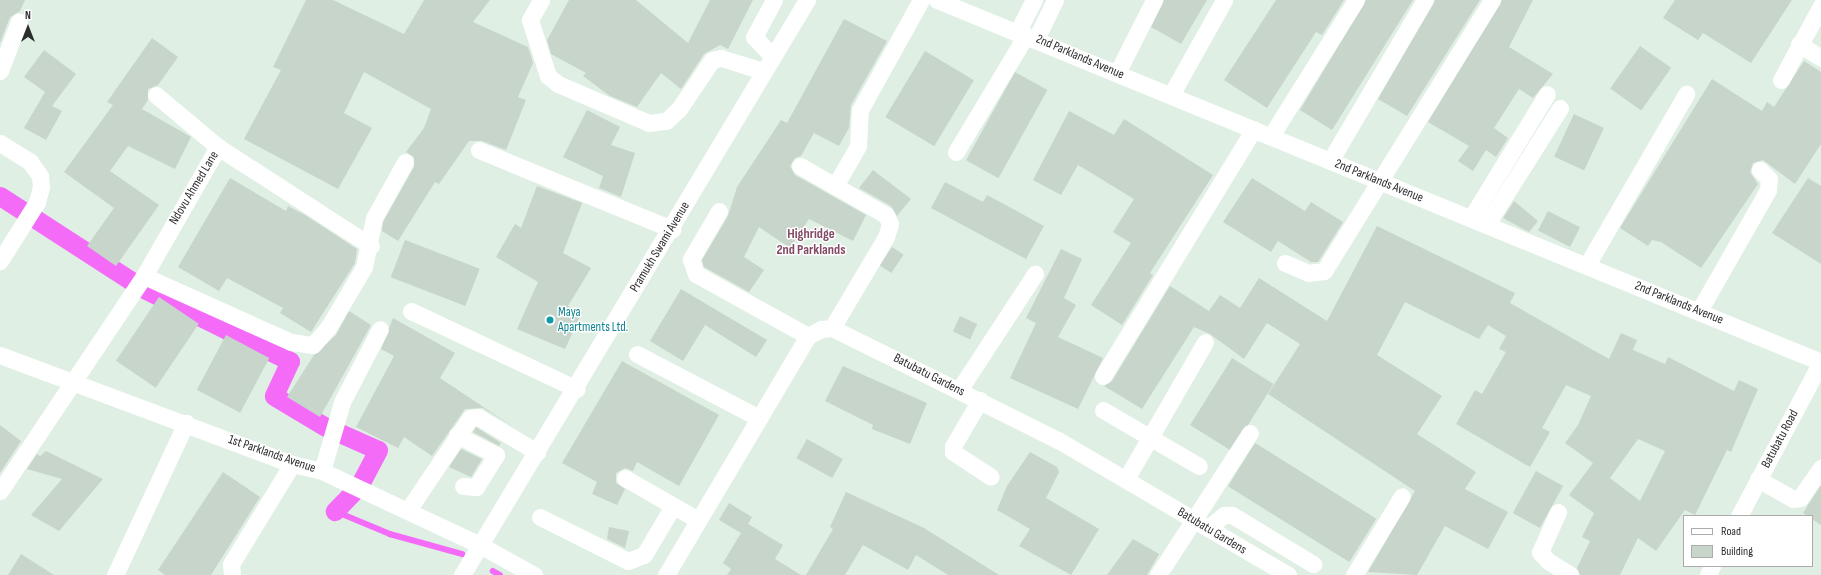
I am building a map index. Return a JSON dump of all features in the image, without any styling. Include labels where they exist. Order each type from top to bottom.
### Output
[{"type":"street","points":[[541,0],[530,20],[548,76],[558,84],[649,123],[666,121],[679,109],[712,60],[721,58],[763,70]]},
{"type":"street","points":[[772,56],[754,37],[774,0]]},
{"type":"street","name":"Pramukh Swami Avenue","points":[[462,575],[577,389],[672,229],[763,70],[808,0]]},
{"type":"street","points":[[836,186],[858,146],[860,110],[921,0]]},
{"type":"street","name":"2nd Parklands Avenue","points":[[937,0],[1027,35],[1821,362]]},
{"type":"street","points":[[1027,35],[1034,0]]},
{"type":"street","points":[[956,152],[1027,35],[1055,0]]},
{"type":"street","points":[[1117,73],[1154,0]]},
{"type":"street","points":[[1171,95],[1224,0]]},
{"type":"street","points":[[1271,136],[1356,0]]},
{"type":"street","points":[[1330,161],[1425,0]]},
{"type":"street","points":[[1285,263],[1308,273],[1324,271],[1492,0]]},
{"type":"street","points":[[1781,80],[1799,44],[1821,6]]},
{"type":"street","points":[[0,71],[4,51],[19,21]]},
{"type":"street","points":[[1799,44],[1821,58]]},
{"type":"street","points":[[1471,218],[1547,94]]},
{"type":"street","points":[[1587,265],[1686,94]]},
{"type":"street","points":[[156,95],[218,147]]},
{"type":"street","points":[[1487,224],[1560,108]]},
{"type":"street","points":[[1103,376],[1254,129]]},
{"type":"street","points":[[0,143],[30,162],[40,176],[41,186],[37,202],[0,260]]},
{"type":"street","name":"Ndovu Ahmed Lane","points":[[0,491],[71,381],[144,276],[218,147],[371,246]]},
{"type":"street","points":[[479,150],[672,229]]},
{"type":"street","points":[[144,276],[291,342],[313,345],[336,314],[364,267],[371,246],[374,218],[405,162]]},
{"type":"street","points":[[666,575],[808,336],[821,329],[832,328],[886,237],[890,224],[886,215],[800,166]]},
{"type":"street","points":[[1699,311],[1768,190],[1769,179],[1760,170]]},
{"type":"street","points":[[719,210],[691,259],[696,274],[808,336]]},
{"type":"street","points":[[959,390],[1035,274]]},
{"type":"street","points":[[411,311],[577,389]]},
{"type":"street","name":"Batubatu Gardens","points":[[832,328],[980,400],[1126,479],[1288,575]]},
{"type":"street","points":[[322,471],[342,402],[380,329]]},
{"type":"street","points":[[1126,479],[1205,342]]},
{"type":"street","points":[[637,354],[759,418]]},
{"type":"street","name":"1st Parklands Avenue","points":[[0,355],[186,423],[292,464],[322,471],[480,545],[534,575]]},
{"type":"street","name":"Batubatu Road","points":[[1740,515],[1821,362]]},
{"type":"street","points":[[980,400],[953,446],[953,452],[991,477]]},
{"type":"street","points":[[1103,410],[1200,466]]},
{"type":"street","points":[[408,510],[457,435],[470,418],[478,417],[538,452]]},
{"type":"street","points":[[115,575],[186,423]]},
{"type":"street","points":[[1158,575],[1201,524],[1250,433]]},
{"type":"street","points":[[457,435],[496,455],[476,487],[462,486]]},
{"type":"street","points":[[232,575],[231,564],[292,464]]},
{"type":"street","points":[[1758,479],[1793,499],[1800,498],[1821,468]]},
{"type":"street","points":[[625,478],[698,520]]},
{"type":"street","points":[[1354,575],[1402,496]]},
{"type":"street","points":[[540,517],[628,561],[644,555],[673,506]]},
{"type":"street","points":[[1558,512],[1540,552],[1548,561],[1570,575]]},
{"type":"street","points":[[1201,524],[1224,515],[1232,515],[1313,564]]},
{"type":"building","points":[[0,0],[25,0],[20,11],[10,17],[0,43]]},
{"type":"building","points":[[306,0],[333,0],[404,34],[424,0],[490,0],[473,22],[528,47],[533,63],[518,97],[526,100],[506,150],[482,141],[469,141],[439,184],[435,182],[398,241],[382,231],[383,222],[414,167],[414,157],[406,152],[424,128],[431,109],[364,72],[344,113],[372,128],[338,189],[244,139],[281,70],[273,67]]},
{"type":"building","points":[[569,0],[636,0],[688,43],[710,0],[753,0],[728,49],[720,45],[704,54],[681,89],[661,73],[637,107],[610,96],[583,76],[586,73],[551,54],[547,40]]},
{"type":"building","points":[[1164,0],[1207,0],[1181,44],[1151,27]]},
{"type":"building","points":[[1276,0],[1344,0],[1322,35],[1316,32],[1267,108],[1224,80]]},
{"type":"building","points":[[1366,0],[1413,0],[1332,130],[1300,110]]},
{"type":"building","points":[[1435,0],[1480,0],[1407,116],[1378,99]]},
{"type":"building","points":[[1502,0],[1533,0],[1509,47],[1553,74],[1533,98],[1519,89],[1494,128],[1508,138],[1496,157],[1486,150],[1473,171],[1458,161],[1469,146],[1428,122]]},
{"type":"building","points":[[1675,0],[1792,0],[1751,63],[1703,33],[1698,40],[1663,18]]},
{"type":"building","points":[[844,19],[887,41],[851,105],[849,128],[839,146],[814,133],[801,156],[795,158],[790,166],[795,175],[866,215],[853,241],[809,219],[790,248],[759,227],[744,257],[764,270],[749,292],[704,267],[702,260],[728,216],[737,187],[781,120],[787,123]]},
{"type":"building","points":[[152,38],[178,57],[158,85],[148,89],[148,100],[142,109],[191,137],[175,169],[128,146],[110,171],[159,205],[116,266],[87,246],[114,208],[64,172],[113,105],[107,102]]},
{"type":"building","points":[[1640,46],[1671,68],[1641,110],[1610,89]]},
{"type":"building","points":[[44,50],[76,74],[52,106],[62,111],[46,140],[24,128],[45,92],[24,77]]},
{"type":"building","points":[[925,51],[974,80],[934,146],[885,117]]},
{"type":"building","points":[[1804,61],[1821,72],[1821,144],[1795,184],[1763,160],[1753,163],[1750,172],[1758,184],[1701,268],[1661,242],[1652,240],[1648,246],[1620,228],[1712,79],[1762,111],[1767,102],[1774,107]]},
{"type":"building","points":[[1015,72],[1047,90],[998,178],[966,160]]},
{"type":"building","points":[[587,110],[620,127],[611,145],[635,153],[621,197],[599,188],[603,176],[563,157]]},
{"type":"building","points":[[1069,111],[1114,135],[1124,119],[1213,175],[1150,273],[1153,275],[1122,325],[1091,305],[1131,243],[1113,232],[1134,199],[1078,165],[1061,195],[1033,180]]},
{"type":"building","points":[[1574,114],[1604,128],[1584,171],[1554,157]]},
{"type":"building","points":[[873,170],[911,199],[897,216],[891,206],[859,188]]},
{"type":"building","points":[[230,178],[286,211],[288,206],[305,215],[357,249],[355,263],[311,332],[280,313],[283,308],[227,278],[219,291],[178,267]]},
{"type":"building","points":[[1252,178],[1305,211],[1311,202],[1343,222],[1318,262],[1311,262],[1278,241],[1271,252],[1223,222]]},
{"type":"building","points":[[1808,178],[1821,186],[1821,264],[1772,233]]},
{"type":"building","points":[[945,182],[983,202],[987,195],[1044,226],[1026,259],[931,208]]},
{"type":"building","points":[[537,186],[582,203],[563,253],[591,268],[568,306],[582,312],[565,349],[517,329],[538,282],[496,257],[515,224],[521,228]]},
{"type":"building","points":[[1514,201],[1538,221],[1529,232],[1503,218]]},
{"type":"building","points":[[1548,211],[1580,227],[1570,247],[1538,231]]},
{"type":"building","points":[[1377,226],[1515,293],[1510,303],[1609,359],[1621,333],[1637,340],[1633,350],[1665,364],[1668,357],[1734,391],[1739,380],[1758,389],[1731,452],[1727,450],[1695,515],[1685,510],[1656,551],[1638,538],[1620,575],[1580,575],[1577,568],[1590,541],[1582,537],[1594,513],[1569,495],[1593,463],[1565,443],[1578,425],[1591,396],[1566,385],[1542,428],[1550,432],[1530,467],[1456,424],[1475,390],[1482,394],[1506,352],[1499,349],[1506,336],[1488,325],[1479,339],[1405,302],[1377,355],[1442,396],[1417,434],[1476,472],[1465,489],[1508,512],[1488,549],[1445,526],[1417,575],[1368,572],[1415,491],[1268,394],[1300,344],[1267,323],[1244,359],[1210,334],[1194,327],[1142,409],[1104,386],[1112,381],[1170,286],[1209,311],[1220,295],[1240,308],[1259,278],[1327,321]],"holes":[[[1638,439],[1665,451],[1640,501],[1610,478]]]},
{"type":"building","points":[[405,240],[480,269],[465,306],[391,277]]},
{"type":"building","points":[[892,247],[904,255],[891,273],[880,265]]},
{"type":"building","points":[[1061,249],[1082,259],[1064,298],[1076,305],[1058,337],[1103,358],[1078,409],[1010,378],[1036,323],[1026,318]]},
{"type":"building","points":[[681,289],[767,340],[756,357],[705,325],[683,361],[650,341]]},
{"type":"building","points":[[159,297],[199,324],[156,388],[116,361]]},
{"type":"building","points":[[349,311],[371,325],[320,417],[287,397],[314,355],[336,335]]},
{"type":"building","points":[[960,316],[977,324],[970,339],[953,331]]},
{"type":"building","points":[[393,318],[455,353],[440,378],[512,426],[483,408],[465,409],[432,456],[404,437],[398,448],[356,427],[394,356],[381,349]]},
{"type":"building","points":[[226,335],[269,358],[240,413],[197,390]]},
{"type":"building","points":[[1232,358],[1274,384],[1232,451],[1190,425]]},
{"type":"building","points":[[622,361],[719,415],[679,486],[637,462],[633,471],[625,468],[616,473],[616,483],[625,489],[617,505],[592,494],[597,482],[562,463]]},
{"type":"building","points":[[843,366],[927,403],[910,444],[872,429],[873,425],[825,401]]},
{"type":"building","points":[[0,425],[21,441],[0,473]]},
{"type":"building","points":[[476,427],[501,443],[499,446],[473,432]]},
{"type":"building","points":[[807,439],[843,459],[832,478],[796,458]]},
{"type":"building","points":[[1255,443],[1376,519],[1349,562],[1228,486]]},
{"type":"building","points":[[461,449],[482,459],[471,477],[449,467]]},
{"type":"building","points":[[46,451],[103,479],[59,531],[31,515],[62,479],[27,469],[37,454],[40,456]]},
{"type":"building","points":[[1030,452],[1057,467],[1059,472],[1046,498],[1099,529],[1071,575],[1019,546],[1030,529],[997,510],[1007,486]]},
{"type":"building","points":[[1536,471],[1563,486],[1540,528],[1513,513]]},
{"type":"building","points":[[223,472],[260,497],[211,575],[165,575],[158,570]]},
{"type":"building","points":[[1821,485],[1821,525],[1813,520],[1813,515],[1806,515],[1803,513]]},
{"type":"building","points":[[846,492],[924,528],[999,575],[948,575],[916,555],[908,570],[863,545],[845,575],[806,575],[833,529],[830,527]]},
{"type":"building","points":[[729,503],[752,517],[748,524],[783,545],[775,559],[801,575],[727,575],[731,569],[723,563],[741,533],[719,520]]},
{"type":"building","points":[[609,527],[629,531],[625,548],[607,539]]},
{"type":"building","points":[[1133,539],[1159,554],[1147,575],[1107,575]]},
{"type":"building","points":[[21,554],[54,575],[8,575]]},
{"type":"waterway","points":[[0,196],[142,288],[290,361],[274,396],[324,426],[378,450],[359,486],[335,511]]},
{"type":"waterway","points":[[335,511],[390,534],[462,554]]},
{"type":"waterway","points":[[493,571],[500,575]]},
{"type":"place","name":"Maya Apartments Ltd.","points":[[550,320]]},
{"type":"district","name":"Highridge 2nd Parklands","points":[[811,242]]}]
